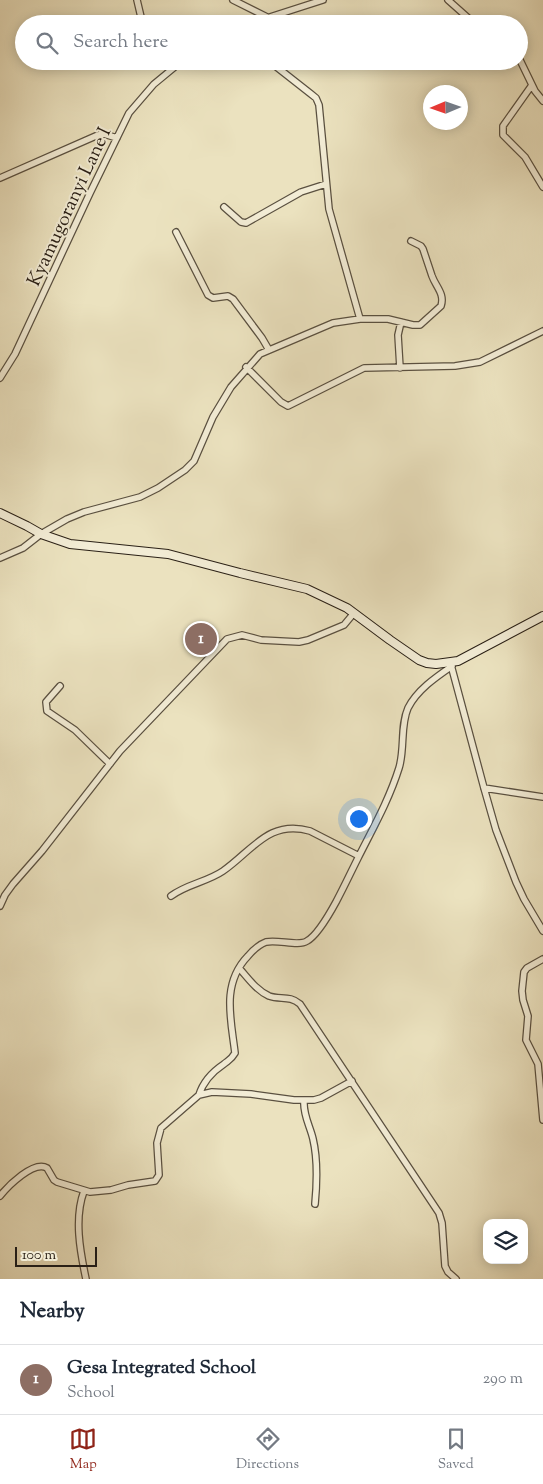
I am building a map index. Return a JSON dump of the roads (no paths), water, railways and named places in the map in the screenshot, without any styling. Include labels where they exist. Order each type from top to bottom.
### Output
[{"type":"main road","points":[[0,513],[41,534],[70,544],[168,554],[240,574],[297,586],[329,598],[354,613],[419,660],[436,664],[451,664],[465,659],[543,616]]},
{"type":"street","points":[[137,0],[141,15]]},
{"type":"street","points":[[232,0],[263,15]]},
{"type":"street","points":[[274,15],[324,0]]},
{"type":"street","points":[[448,0],[465,15]]},
{"type":"street","name":"Kyamugoranyi Lane I","points":[[0,378],[15,354],[129,113],[154,84],[171,70]]},
{"type":"street","points":[[280,70],[316,98],[319,105],[329,209],[360,318]]},
{"type":"street","points":[[525,70],[543,101]]},
{"type":"street","points":[[532,85],[502,130],[503,135],[525,157],[543,186]]},
{"type":"street","points":[[0,178],[98,135],[104,134],[117,138]]},
{"type":"street","points":[[224,207],[241,222],[246,222],[301,192],[326,184]]},
{"type":"street","points":[[176,232],[208,295],[214,298],[228,296],[233,299],[269,350]]},
{"type":"street","points":[[0,558],[23,548],[60,522],[84,512],[144,495],[189,467],[194,461],[217,410],[231,387],[260,354],[333,323],[360,318],[388,319],[420,325],[438,310],[442,302],[440,290],[431,274],[423,249],[411,241]]},
{"type":"street","points":[[400,368],[398,335],[402,322]]},
{"type":"street","points":[[246,368],[280,402],[288,406],[358,370],[369,367],[418,368],[480,362],[543,330]]},
{"type":"street","points":[[0,906],[13,884],[42,851],[135,734],[228,639],[233,636],[242,635],[261,640],[299,642],[344,625],[354,613]]},
{"type":"street","points":[[0,1196],[30,1169],[39,1165],[47,1168],[57,1182],[66,1183],[84,1191],[111,1190],[155,1181],[159,1175],[157,1143],[161,1128],[199,1095],[204,1083],[223,1064],[231,1060],[235,1053],[229,1001],[232,985],[239,968],[256,947],[266,942],[303,943],[311,938],[332,910],[392,790],[400,763],[404,722],[408,710],[420,692],[451,664],[496,830],[516,882],[541,922],[543,931]]},
{"type":"street","points":[[60,686],[46,702],[47,711],[75,730],[110,764]]},
{"type":"street","points":[[484,788],[543,796]]},
{"type":"street","points":[[170,896],[180,889],[222,872],[254,844],[273,832],[286,828],[310,831],[359,856]]},
{"type":"street","points":[[543,959],[527,968],[524,972],[522,991],[528,1016],[526,1040],[538,1064],[543,1120]]},
{"type":"street","points":[[239,968],[257,989],[267,995],[291,998],[300,1004],[439,1213],[442,1223],[445,1266],[448,1272],[456,1279]]},
{"type":"street","points":[[199,1095],[212,1092],[236,1093],[304,1101],[321,1098],[352,1081]]},
{"type":"street","points":[[304,1101],[304,1114],[314,1147],[315,1204]]},
{"type":"street","points":[[84,1191],[78,1214],[82,1264],[86,1279]]},
{"type":"place","name":"Gesa Integrated School","points":[[201,639]]}]
